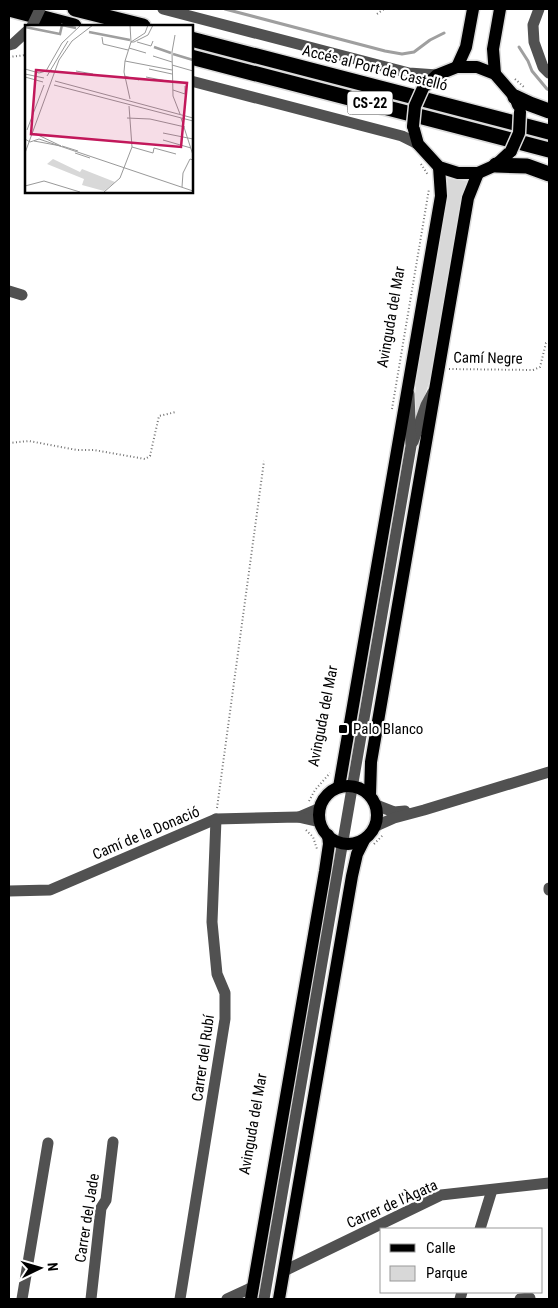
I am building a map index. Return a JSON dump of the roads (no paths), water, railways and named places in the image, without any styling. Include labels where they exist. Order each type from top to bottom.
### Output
[{"type":"highway","points":[[75,9],[139,25]]},
{"type":"highway","points":[[9,10],[70,25]]},
{"type":"highway","name":"Accés al Port de Castelló","points":[[192,39],[549,132]]},
{"type":"highway","name":"CS-22","points":[[192,57],[549,150]]},
{"type":"highway","points":[[515,97],[525,108],[549,111]]},
{"type":"highway","points":[[496,165],[526,166],[549,174]]},
{"type":"main road","points":[[457,67],[466,47],[473,9]]},
{"type":"main road","points":[[495,74],[493,49],[500,9]]},
{"type":"main road","points":[[515,97],[495,74],[477,67],[457,67],[437,75],[423,88],[415,106],[413,126],[418,144],[439,166],[458,173],[478,173],[496,165],[511,151],[519,133],[525,108]]},
{"type":"main road","name":"Avinguda del Mar","points":[[338,787],[441,196],[439,166]]},
{"type":"main road","name":"Avinguda del Mar","points":[[376,826],[378,816],[373,800],[371,762],[468,198],[478,173]]},
{"type":"main road","points":[[364,840],[343,844],[328,836],[320,822],[314,805],[338,787],[353,786],[373,800]]},
{"type":"main road","points":[[279,1299],[352,876],[357,854],[364,840],[376,826]]},
{"type":"main road","name":"Avinguda del Mar","points":[[252,1293],[325,871],[329,844],[328,836]]},
{"type":"street","points":[[32,25],[40,9]]},
{"type":"street","points":[[163,9],[409,73],[437,75]]},
{"type":"street","points":[[540,9],[533,24],[534,42],[543,67],[549,73]]},
{"type":"street","points":[[11,45],[25,33]]},
{"type":"street","points":[[11,45],[25,41]]},
{"type":"street","points":[[192,81],[402,136],[418,144]]},
{"type":"street","points":[[9,291],[22,295]]},
{"type":"street","name":"Avinguda del Mar","points":[[264,1299],[411,446],[411,408],[408,384]]},
{"type":"street","name":"Avinguda del Mar","points":[[411,446],[434,388]]},
{"type":"street","points":[[376,826],[394,818],[549,772]]},
{"type":"street","points":[[373,800],[394,812],[424,810]]},
{"type":"street","name":"Camí de la Donació","points":[[298,817],[312,812],[314,805]]},
{"type":"street","name":"Camí de la Donació","points":[[9,891],[50,890],[216,819],[298,817],[320,822]]},
{"type":"street","name":"Carrer del Rubí","points":[[180,1299],[225,1019],[225,993],[217,974],[212,922],[216,819]]},
{"type":"street","name":"Carrer del Jade","points":[[92,1299],[101,1208],[106,1200],[113,1142]]},
{"type":"street","points":[[22,1299],[48,1143]]},
{"type":"street","name":"Carrer de l'Àgata","points":[[284,1271],[441,1195],[549,1183]]},
{"type":"street","points":[[480,1228],[492,1190]]},
{"type":"street","points":[[227,1299],[252,1293]]},
{"type":"waterway","points":[[225,9],[402,54],[414,52],[430,40],[444,33]]},
{"type":"waterway","points":[[519,47],[532,71],[549,90]]},
{"type":"place","name":"Palo Blanco","points":[[343,729]]}]
